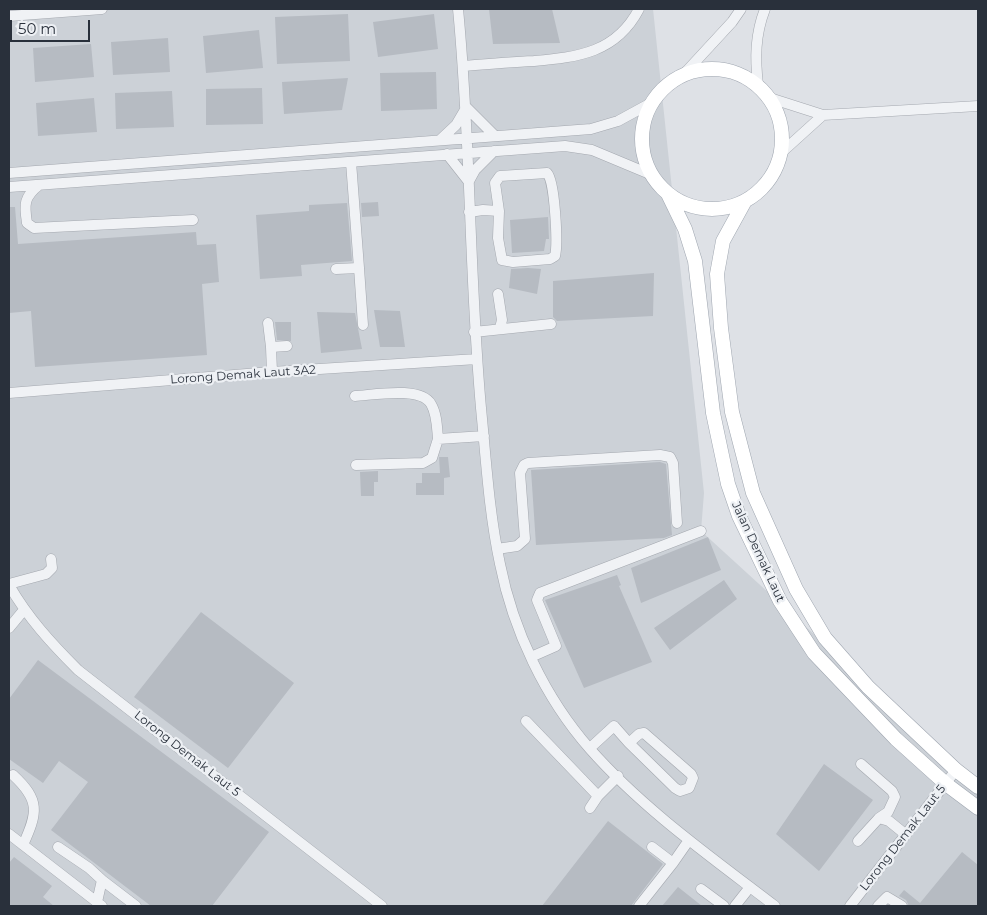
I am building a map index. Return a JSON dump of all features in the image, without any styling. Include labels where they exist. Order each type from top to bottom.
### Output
[{"type":"main road","points":[[699,70],[722,70],[745,76],[761,88],[773,104],[780,120],[782,136],[781,153],[768,180],[745,200],[730,206],[706,208],[682,202],[668,194],[652,175],[643,152],[642,139],[646,114],[651,103],[671,82],[684,74],[699,70]]},
{"type":"main road","name":"Jalan Demak Laut","points":[[668,194],[685,229],[695,261],[713,413],[728,484],[740,516],[780,601],[814,653],[896,739],[946,784],[978,808]]},
{"type":"main road","name":"Jalan Demak Laut","points":[[745,200],[723,241],[716,274],[732,412],[753,493],[796,589],[825,638],[868,687],[956,770],[978,787]]},
{"type":"street","points":[[9,16],[102,9]]},
{"type":"street","points":[[458,9],[464,66],[468,138],[474,332],[497,549],[515,618],[531,656],[548,689],[590,748],[689,840],[774,906]]},
{"type":"street","points":[[464,66],[580,56],[610,43],[626,27],[639,9]]},
{"type":"street","points":[[684,74],[732,22],[741,9]]},
{"type":"street","points":[[765,9],[757,29],[756,41],[761,88],[773,99],[824,115],[978,106]]},
{"type":"street","points":[[9,173],[591,129],[618,121],[651,103]]},
{"type":"street","points":[[466,107],[494,136]]},
{"type":"street","points":[[440,140],[456,125],[466,107]]},
{"type":"street","points":[[781,153],[824,115]]},
{"type":"street","points":[[9,187],[494,150],[579,148],[606,155],[652,175]]},
{"type":"street","points":[[469,182],[475,170],[494,150]]},
{"type":"street","points":[[446,154],[469,182]]},
{"type":"street","points":[[352,162],[363,325]]},
{"type":"street","points":[[529,173],[550,174],[554,207],[555,256],[550,259],[513,262],[502,260],[498,238],[499,211],[495,183],[497,178],[529,173]]},
{"type":"street","points":[[40,185],[29,193],[24,203],[27,223],[34,228],[193,220]]},
{"type":"street","points":[[469,212],[483,210],[499,211]]},
{"type":"street","points":[[336,269],[359,268]]},
{"type":"street","points":[[498,294],[501,313],[500,328]]},
{"type":"street","points":[[268,323],[272,372]]},
{"type":"street","points":[[474,332],[551,324]]},
{"type":"street","points":[[270,347],[287,346]]},
{"type":"street","name":"Lorong Demak Laut 3A2","points":[[9,394],[272,372],[477,359]]},
{"type":"street","points":[[355,396],[422,395],[432,404],[438,439],[432,458],[423,464],[356,465]]},
{"type":"street","points":[[438,439],[484,436]]},
{"type":"street","points":[[497,549],[517,546],[525,539],[520,474],[524,465],[528,463],[667,456],[672,459],[673,463],[677,523]]},
{"type":"street","points":[[531,656],[556,646],[537,600],[540,593],[701,532]]},
{"type":"street","points":[[9,585],[46,574],[52,568],[51,559]]},
{"type":"street","name":"Lorong Demak Laut 5","points":[[9,585],[24,611],[43,635],[78,670],[382,906]]},
{"type":"street","points":[[9,628],[24,611]]},
{"type":"street","points":[[526,721],[598,796]]},
{"type":"street","points":[[590,748],[614,726],[629,743],[675,788],[685,790],[692,784],[691,774],[644,733],[639,734],[629,743]]},
{"type":"street","points":[[858,840],[879,818],[888,812],[895,798],[892,791],[860,764]]},
{"type":"street","name":"Lorong Demak Laut 5","points":[[850,906],[956,770]]},
{"type":"street","points":[[13,774],[30,791],[33,800],[32,824],[23,845]]},
{"type":"street","points":[[590,808],[598,796],[618,776]]},
{"type":"street","points":[[879,818],[889,821],[905,834]]},
{"type":"street","points":[[9,834],[99,904]]},
{"type":"street","points":[[639,906],[689,840]]},
{"type":"street","points":[[58,846],[136,906]]},
{"type":"street","points":[[652,848],[673,863]]},
{"type":"street","points":[[99,904],[102,880]]},
{"type":"street","points":[[735,906],[750,887]]},
{"type":"street","points":[[701,889],[724,906]]},
{"type":"street","points":[[878,906],[887,897],[902,906]]},
{"type":"shaded area","points":[[9,9],[653,9],[704,493],[701,531],[978,784],[978,906],[9,906]]},
{"type":"building","points":[[489,9],[552,9],[560,43],[493,44]]},
{"type":"building","points":[[348,14],[350,61],[277,64],[275,17]]},
{"type":"building","points":[[434,14],[438,49],[378,57],[373,22]]},
{"type":"building","points":[[259,30],[263,68],[206,73],[203,36]]},
{"type":"building","points":[[168,38],[170,72],[113,75],[111,42]]},
{"type":"building","points":[[91,44],[94,77],[35,82],[33,48]]},
{"type":"building","points":[[436,72],[437,109],[381,111],[380,73]]},
{"type":"building","points":[[348,78],[342,110],[284,114],[282,82]]},
{"type":"building","points":[[262,88],[263,124],[206,125],[206,89]]},
{"type":"building","points":[[172,91],[174,127],[116,129],[115,93]]},
{"type":"building","points":[[94,98],[97,132],[38,136],[36,103]]},
{"type":"building","points":[[378,202],[379,216],[362,217],[361,203]]},
{"type":"building","points":[[347,203],[352,261],[301,265],[302,276],[260,279],[256,215],[309,211],[309,205]]},
{"type":"building","points":[[9,207],[15,207],[18,244],[196,232],[197,245],[216,244],[219,282],[202,284],[207,355],[35,367],[31,311],[9,313]]},
{"type":"building","points":[[548,217],[549,239],[546,239],[544,251],[512,253],[510,220]]},
{"type":"building","points":[[511,269],[541,269],[537,294],[509,288]]},
{"type":"building","points":[[654,273],[653,316],[557,321],[553,317],[553,281]]},
{"type":"building","points":[[374,310],[400,311],[405,347],[380,347]]},
{"type":"building","points":[[317,312],[355,313],[362,349],[321,353]]},
{"type":"building","points":[[275,322],[291,322],[291,341],[277,340]]},
{"type":"building","points":[[439,457],[448,457],[450,477],[444,478],[444,495],[416,495],[416,483],[422,483],[422,473],[440,473]]},
{"type":"building","points":[[660,462],[666,464],[672,535],[664,538],[536,545],[531,470]]},
{"type":"building","points":[[378,471],[378,482],[374,482],[374,496],[361,496],[360,472]]},
{"type":"building","points":[[708,537],[721,570],[641,603],[631,568]]},
{"type":"building","points":[[617,575],[621,585],[619,586],[652,662],[584,688],[545,600]]},
{"type":"building","points":[[724,580],[737,599],[670,650],[654,628]]},
{"type":"building","points":[[201,612],[294,683],[228,768],[134,697]]},
{"type":"building","points":[[38,660],[269,832],[212,906],[151,906],[51,830],[88,782],[59,761],[43,783],[9,759],[9,699]]},
{"type":"building","points":[[824,764],[873,800],[819,871],[776,834]]},
{"type":"building","points":[[608,821],[663,864],[631,906],[542,906]]},
{"type":"building","points":[[962,852],[978,865],[978,906],[909,906],[906,900],[899,896],[904,890],[920,903]]},
{"type":"building","points":[[14,857],[52,886],[43,897],[54,906],[9,906],[9,863]]},
{"type":"building","points":[[678,887],[702,906],[662,906]]}]
